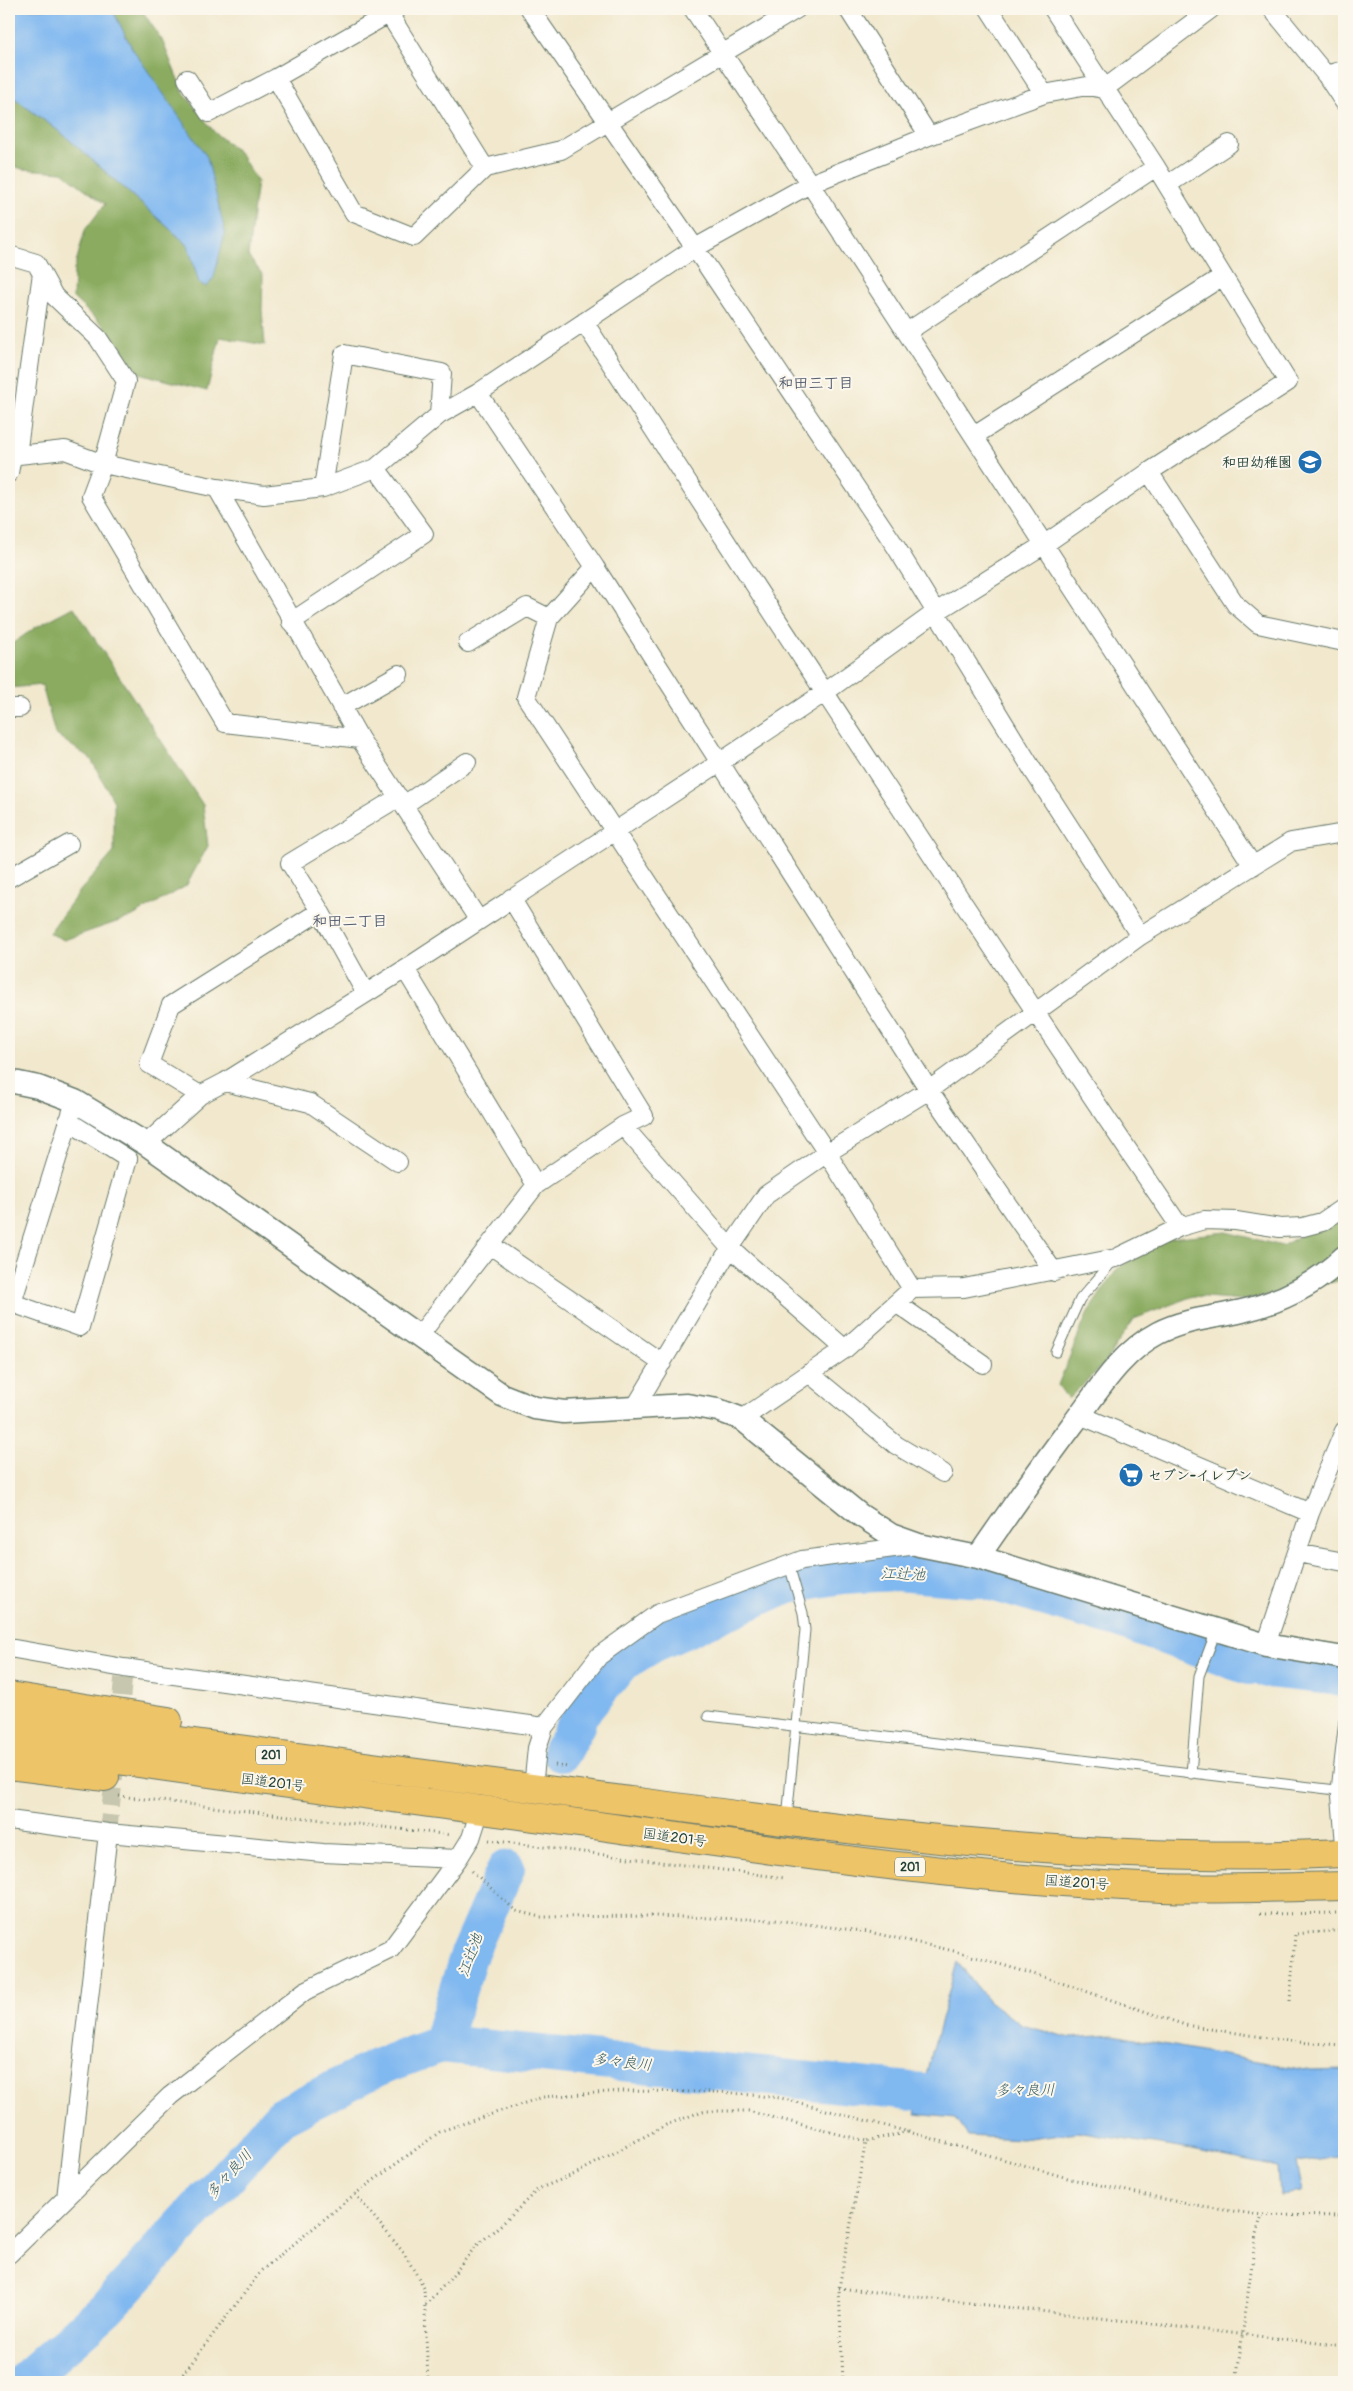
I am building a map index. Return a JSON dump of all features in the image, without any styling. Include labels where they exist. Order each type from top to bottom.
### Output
[{"type":"highway","name":"201","points":[[9,1696],[289,1741],[410,1772]]},
{"type":"highway","name":"国道201号","points":[[9,1717],[284,1756],[786,1822],[1014,1847],[1186,1856],[1343,1853]]},
{"type":"highway","name":"国道201号","points":[[9,1744],[155,1766],[381,1795],[824,1858],[1006,1877],[1164,1888],[1344,1886]]},
{"type":"highway","name":"201","points":[[9,1765],[317,1803],[381,1795]]},
{"type":"street","points":[[530,9],[695,248],[896,547],[1034,772],[1140,936]]},
{"type":"street","points":[[693,9],[907,332],[1253,866]]},
{"type":"street","points":[[276,78],[354,213],[414,237],[485,168],[561,150],[797,9]]},
{"type":"street","points":[[848,9],[929,136]]},
{"type":"street","points":[[989,9],[1044,94]]},
{"type":"street","points":[[146,1144],[200,1095],[225,1082],[365,992],[405,969],[478,919],[614,832],[824,693],[936,612],[1045,544],[1149,472],[1288,382],[1167,184],[1053,9]]},
{"type":"street","points":[[13,455],[65,450],[103,464],[217,488],[264,495],[322,488],[376,468],[439,415],[478,393],[695,248],[810,184],[929,136],[1044,94],[1087,86],[1104,89],[1211,9]]},
{"type":"street","points":[[1272,9],[1326,75],[1344,102]]},
{"type":"street","points":[[188,79],[209,113],[276,78],[390,10],[485,168]]},
{"type":"street","points":[[1326,75],[1344,70]]},
{"type":"street","points":[[1167,184],[1228,144]]},
{"type":"street","points":[[907,332],[1156,167]]},
{"type":"street","points":[[9,255],[36,263],[54,296],[98,338],[126,381],[103,464],[91,496],[225,723],[360,739]]},
{"type":"street","points":[[9,473],[42,274]]},
{"type":"street","points":[[974,436],[1223,276]]},
{"type":"street","points":[[584,322],[1034,1013],[1180,1227]]},
{"type":"street","points":[[322,488],[344,354],[442,373],[439,415]]},
{"type":"street","points":[[478,393],[595,567],[929,1090],[1054,1272]]},
{"type":"street","points":[[291,622],[424,534],[376,468]]},
{"type":"street","points":[[1149,472],[1236,605],[1258,624],[1344,642]]},
{"type":"street","points":[[217,488],[291,622],[360,739],[478,919]]},
{"type":"street","points":[[595,567],[548,618],[526,697],[827,1153],[912,1289]]},
{"type":"street","points":[[468,643],[527,608],[548,618]]},
{"type":"street","points":[[341,707],[400,674]]},
{"type":"street","points":[[365,992],[320,910],[290,863],[402,801],[467,762]]},
{"type":"street","points":[[634,1409],[730,1248],[766,1195],[827,1153],[929,1090],[1140,936],[1291,842],[1344,833]]},
{"type":"street","points":[[9,878],[68,844]]},
{"type":"street","points":[[419,1336],[536,1185],[623,1126],[644,1116],[511,898]]},
{"type":"street","points":[[200,1095],[150,1064],[171,1005],[320,910]]},
{"type":"street","points":[[405,969],[536,1185]]},
{"type":"street","points":[[9,1081],[38,1087],[72,1111],[128,1159],[80,1327],[10,1304],[72,1111]]},
{"type":"street","points":[[225,1082],[310,1103],[398,1162]]},
{"type":"street","points":[[72,1111],[146,1144],[502,1395],[535,1408],[564,1412],[687,1405],[718,1410],[742,1420],[860,1515],[891,1535],[919,1544],[978,1557],[1266,1645],[1344,1658]]},
{"type":"street","points":[[623,1126],[730,1248],[845,1349]]},
{"type":"street","points":[[742,1420],[845,1349],[912,1289],[964,1288],[1054,1272],[1116,1258],[1180,1227],[1204,1220],[1236,1221],[1280,1228],[1303,1227],[1322,1222],[1344,1207]]},
{"type":"street","points":[[490,1245],[662,1363]]},
{"type":"street","points":[[978,1557],[1111,1372],[1130,1352],[1158,1333],[1191,1320],[1243,1311],[1296,1292],[1326,1274],[1344,1257]]},
{"type":"street","points":[[896,1303],[983,1364]]},
{"type":"street","points":[[809,1374],[896,1444],[943,1473]]},
{"type":"street","points":[[1080,1415],[1310,1513]]},
{"type":"street","points":[[1266,1645],[1310,1513],[1344,1431]]},
{"type":"street","points":[[533,1788],[536,1760],[544,1727],[599,1656],[657,1614],[802,1560],[919,1544]]},
{"type":"street","points":[[1297,1553],[1344,1562]]},
{"type":"street","points":[[9,1648],[124,1668],[544,1727]]},
{"type":"street","points":[[9,2254],[170,2096],[305,1991],[391,1949],[458,1859],[471,1838],[480,1810]]},
{"type":"street","points":[[9,1820],[108,1833],[323,1853],[458,1859]]},
{"type":"street","points":[[66,2198],[108,1833]]},
{"type":"lane","points":[[1056,1352],[1080,1299],[1116,1258]]},
{"type":"lane","points":[[786,1822],[797,1727],[805,1630],[803,1613],[789,1565]]},
{"type":"lane","points":[[1191,1774],[1199,1676],[1216,1631]]},
{"type":"lane","points":[[708,1716],[1336,1790]]},
{"type":"lane","points":[[1343,1853],[1336,1790],[1344,1720]]},
{"type":"path","points":[[536,1760],[578,1768]]},
{"type":"path","points":[[458,1859],[516,1911],[540,1917],[653,1916],[775,1920],[869,1932],[954,1951],[1047,1978],[1185,2025],[1295,2042],[1344,2045]]},
{"type":"path","points":[[1290,2001],[1295,1934],[1344,1930]]},
{"type":"path","points":[[177,2382],[262,2270],[355,2194],[441,2131],[543,2097],[622,2091],[721,2092],[781,2098],[909,2132],[1071,2179],[1202,2207],[1262,2215],[1344,2216]]},
{"type":"path","points":[[425,2305],[450,2279],[475,2247],[510,2217],[538,2189],[592,2165],[666,2126],[703,2110],[748,2111],[866,2142],[909,2132]]},
{"type":"path","points":[[843,2382],[840,2288],[866,2142]]},
{"type":"path","points":[[355,2194],[404,2252],[424,2287],[428,2382]]},
{"type":"path","points":[[1236,2382],[1256,2234],[1262,2215]]},
{"type":"path","points":[[840,2288],[1344,2346]]},
{"type":"green space","points":[[112,9],[141,9],[162,40],[183,92],[215,133],[239,152],[257,181],[248,256],[263,275],[262,310],[265,345],[220,337],[207,391],[139,373],[105,327],[73,298],[74,270],[85,230],[105,204],[62,172],[22,169],[9,164],[9,94],[64,135],[188,245],[199,283],[207,286],[132,48]]},
{"type":"green space","points":[[74,607],[203,805],[208,846],[186,886],[131,917],[64,940],[49,933],[79,892],[114,852],[114,802],[91,759],[55,734],[42,685],[9,688],[9,646],[36,627]]},
{"type":"green space","points":[[1344,1211],[1344,1280],[1244,1300],[1193,1296],[1134,1319],[1103,1365],[1068,1399],[1058,1385],[1088,1312],[1117,1269],[1170,1238],[1226,1232],[1282,1246]]},
{"type":"water","points":[[9,9],[112,9],[132,48],[207,157],[225,232],[214,277],[207,287],[199,283],[188,245],[64,135],[9,94]]},
{"type":"water","points":[[957,1962],[989,2001],[1021,2025],[1071,2038],[1113,2035],[1311,2071],[1344,2070],[1344,2156],[1296,2162],[1302,2192],[1280,2195],[1278,2167],[1192,2150],[1077,2132],[1021,2139],[968,2136],[955,2118],[915,2114]]},
{"type":"waterway","name":"江辻池","points":[[584,1709],[621,1663],[654,1643],[788,1584],[842,1575],[896,1572],[982,1579],[1118,1619],[1249,1666]]},
{"type":"waterway","name":"江辻池","points":[[1268,1669],[1344,1677]]},
{"type":"waterway","name":"江辻池","points":[[561,1753],[577,1723]]},
{"type":"waterway","name":"江辻池","points":[[441,2044],[470,1951],[506,1869]]},
{"type":"waterway","name":"多々良川","points":[[23,2382],[107,2308],[282,2116],[376,2068],[441,2044],[921,2092],[973,2091]]},
{"type":"tunnel","points":[[119,1723],[124,1668]]},
{"type":"tunnel","points":[[108,1833],[115,1766]]},
{"type":"place","name":"和田幼稚園","points":[[1310,462]]},
{"type":"place","name":"セブン-イレブン","points":[[1131,1475]]},
{"type":"district","name":"和田三丁目","points":[[816,383]]},
{"type":"district","name":"和田二丁目","points":[[350,921]]}]
